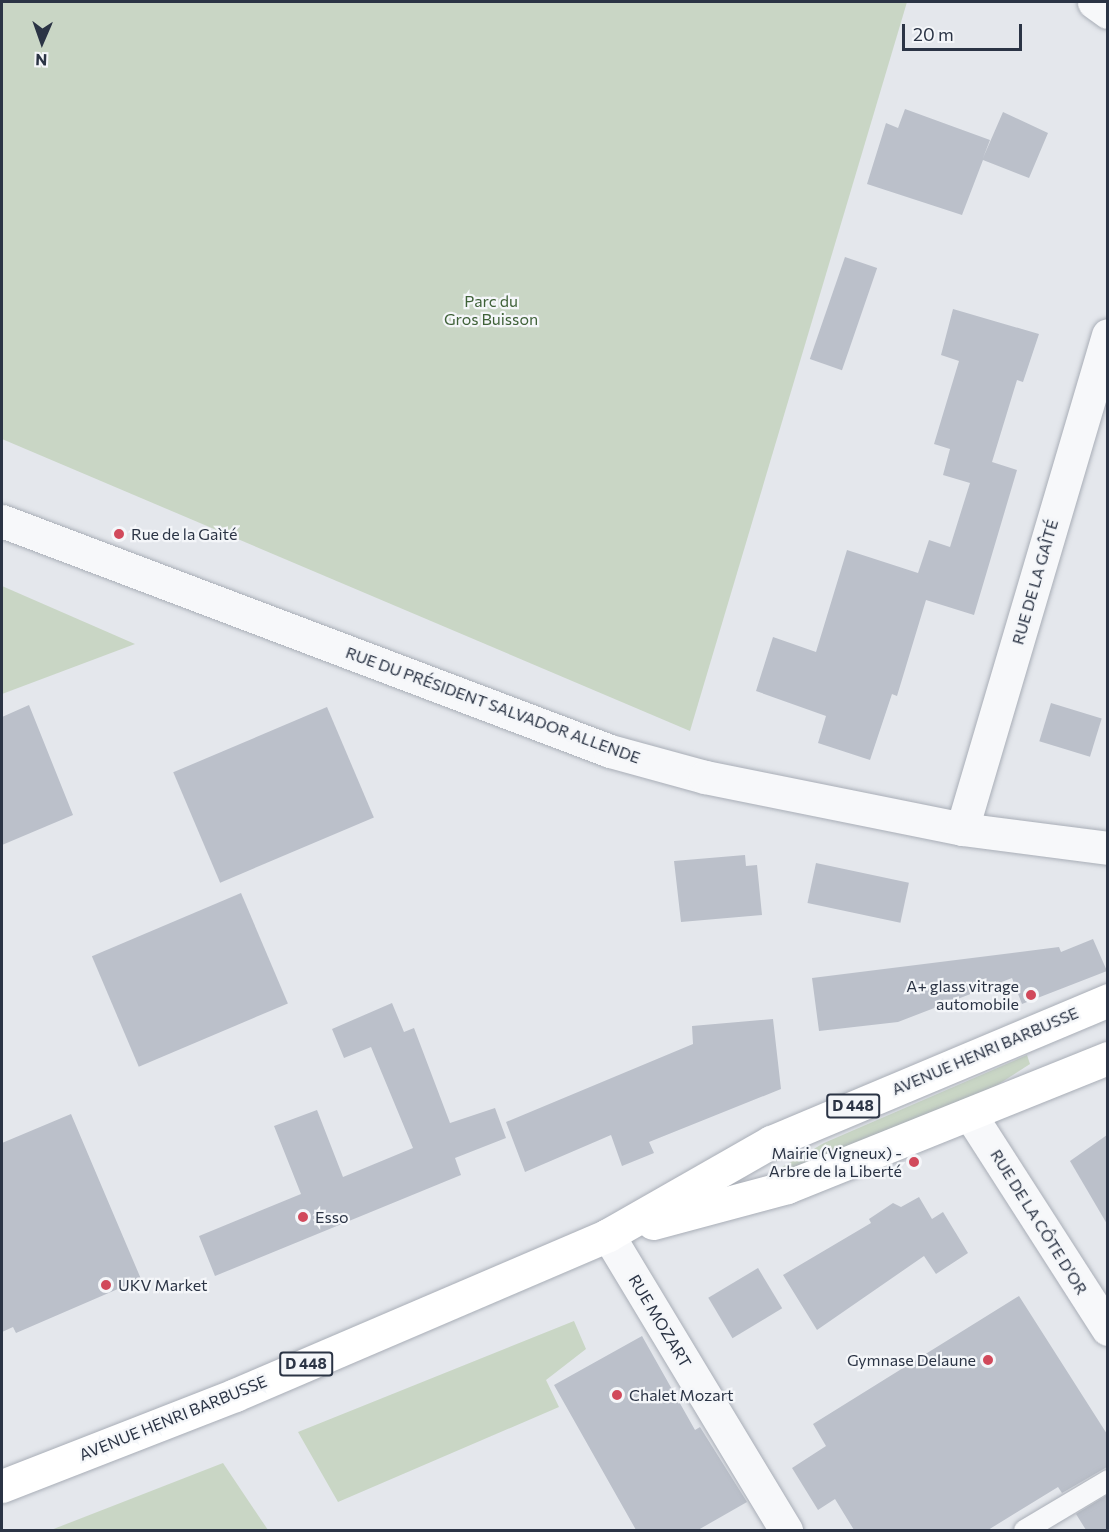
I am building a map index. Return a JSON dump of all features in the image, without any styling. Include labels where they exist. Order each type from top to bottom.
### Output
[{"type":"main road","name":"AVENUE HENRI BARBUSSE","points":[[2,1486],[216,1403],[608,1235],[771,1142],[1107,1000]]},
{"type":"main road","points":[[971,1116],[1040,1068],[1107,1041]]},
{"type":"main road","name":"AVENUE HENRI BARBUSSE","points":[[608,1235],[787,1187],[971,1116],[1107,1058]]},
{"type":"street","points":[[1094,2],[1107,12]]},
{"type":"street","name":"RUE DE LA GAÎTÉ","points":[[962,829],[1107,335]]},
{"type":"street","name":"RUE DU PRÉSIDENT SALVADOR ALLENDE","points":[[2,520],[610,751],[962,829],[1107,848]]},
{"type":"street","name":"RUE DE LA CÔTE D'OR","points":[[971,1116],[1107,1329]]},
{"type":"street","name":"RUE MOZART","points":[[608,1235],[786,1530]]},
{"type":"lane","points":[[1024,1530],[1107,1480]]},
{"type":"green space","name":"Parc du Gros Buisson","points":[[2,2],[907,2],[690,731],[2,439]]},
{"type":"green space","points":[[2,586],[135,644],[2,694]]},
{"type":"green space","points":[[1027,1055],[1030,1064],[963,1107],[779,1174],[777,1170],[824,1143]]},
{"type":"green space","points":[[574,1321],[586,1349],[546,1380],[559,1407],[338,1502],[298,1432]]},
{"type":"green space","points":[[223,1463],[268,1530],[51,1530]]},
{"type":"building","points":[[905,109],[990,140],[983,158],[1003,112],[1048,133],[1029,178],[983,160],[962,215],[867,184],[886,123],[898,128]]},
{"type":"building","points":[[845,257],[877,268],[842,370],[810,359]]},
{"type":"building","points":[[953,309],[1039,334],[1023,382],[1017,380],[992,462],[1017,470],[974,615],[926,600],[897,696],[892,694],[870,760],[818,743],[826,716],[756,691],[773,637],[816,652],[847,550],[918,573],[929,540],[950,547],[970,483],[943,475],[950,449],[934,444],[959,361],[941,355]]},
{"type":"building","points":[[1051,703],[1102,718],[1090,757],[1039,741]]},
{"type":"building","points":[[29,705],[73,815],[2,845],[2,717]]},
{"type":"building","points":[[327,707],[374,817],[220,883],[173,772]]},
{"type":"building","points":[[745,855],[746,866],[757,865],[762,915],[681,922],[674,861]]},
{"type":"building","points":[[816,863],[909,883],[900,923],[807,903]]},
{"type":"building","points":[[241,893],[288,1003],[139,1067],[92,956]]},
{"type":"building","points":[[1093,939],[1107,971],[1022,1004],[1012,978],[898,1022],[819,1031],[812,978],[1059,947],[1061,952]]},
{"type":"building","points":[[392,1003],[404,1032],[414,1028],[450,1123],[495,1108],[506,1138],[455,1158],[461,1175],[215,1276],[199,1236],[301,1194],[274,1126],[317,1110],[343,1177],[413,1148],[371,1047],[344,1058],[332,1029]]},
{"type":"building","points":[[773,1019],[781,1089],[649,1142],[654,1153],[622,1166],[611,1135],[525,1172],[506,1122],[693,1044],[692,1026]]},
{"type":"building","points":[[71,1114],[141,1279],[16,1333],[13,1327],[2,1332],[2,1143]]},
{"type":"building","points":[[1107,1135],[1107,1224],[1070,1161]]},
{"type":"building","points":[[919,1197],[932,1219],[943,1212],[968,1253],[936,1274],[924,1256],[817,1330],[783,1275],[871,1223],[869,1219],[893,1203],[901,1207]]},
{"type":"building","points":[[758,1268],[782,1308],[732,1338],[708,1298]]},
{"type":"building","name":"Gymnase Delaune","points":[[1019,1296],[1107,1434],[1107,1467],[1062,1493],[1058,1487],[988,1530],[854,1530],[835,1499],[818,1510],[792,1468],[826,1446],[813,1424]]},
{"type":"building","points":[[642,1336],[695,1430],[700,1427],[747,1502],[698,1530],[636,1530],[554,1385]]},
{"type":"building","points":[[1107,1495],[1107,1530],[1086,1530],[1076,1514]]},
{"type":"place","name":"Rue de la Gaìté","points":[[119,534]]},
{"type":"place","name":"A+ glass vitrage automobile","points":[[1031,995]]},
{"type":"place","name":"Mairie (Vigneux) - Arbre de la Liberté","points":[[914,1162]]},
{"type":"place","name":"Esso","points":[[303,1217]]},
{"type":"place","name":"UKV Market","points":[[106,1285]]},
{"type":"place","name":"Gymnase Delaune","points":[[988,1360]]},
{"type":"place","name":"Chalet Mozart","points":[[617,1395]]}]
